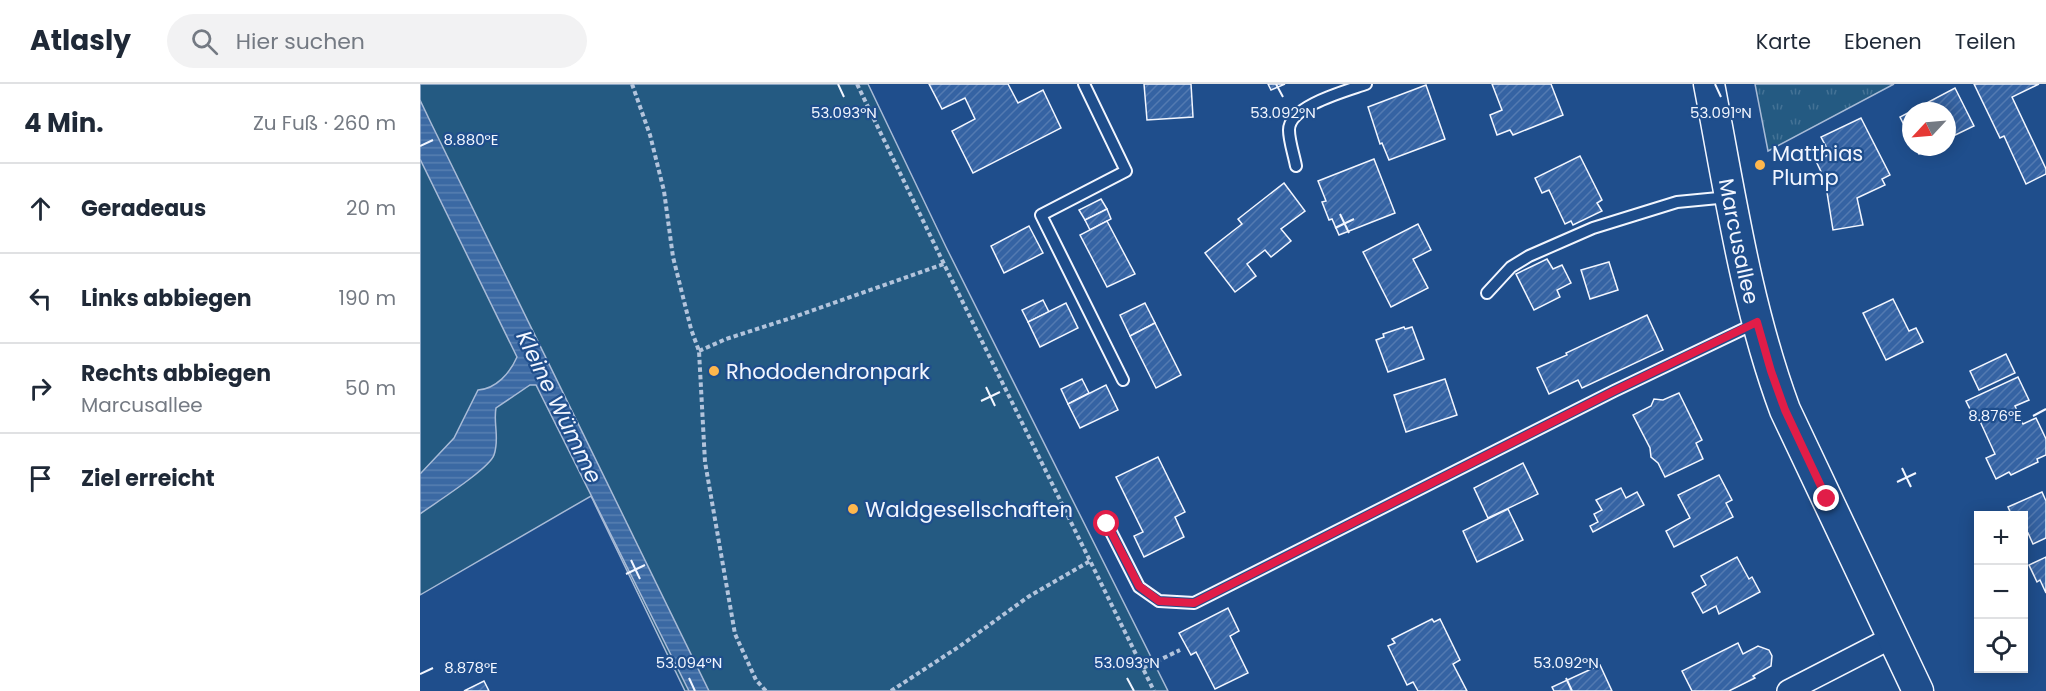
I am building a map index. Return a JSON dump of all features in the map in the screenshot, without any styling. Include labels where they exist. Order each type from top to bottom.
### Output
[{"type":"street","name":"Marcusallee","points":[[1709,84],[1757,322],[1771,371],[1785,410],[1918,691]]},
{"type":"street","points":[[1788,691],[1893,637]]},
{"type":"lane","points":[[1084,84],[1126,171],[1041,215],[1122,380]]},
{"type":"lane","points":[[1296,166],[1289,130],[1291,121],[1305,107],[1365,84]]},
{"type":"lane","points":[[1487,293],[1511,267],[1529,256],[1593,228],[1677,202],[1731,197]]},
{"type":"lane","points":[[1107,524],[1139,586],[1159,601],[1194,603],[1614,391],[1757,322]]},
{"type":"path","points":[[632,84],[650,135],[664,191],[674,257],[691,329],[699,351],[705,462],[735,634],[756,681],[766,691]]},
{"type":"path","points":[[857,84],[1154,691]]},
{"type":"path","points":[[699,351],[726,339],[944,264]]},
{"type":"path","points":[[891,691],[960,646],[1028,597],[1090,561]]},
{"type":"path","points":[[1143,668],[1180,650]]},
{"type":"green space","name":"Rhododendronpark","points":[[420,84],[868,84],[946,247],[1168,691],[685,691],[591,496],[420,595]]},
{"type":"green space","points":[[1755,84],[1894,84],[1768,151]]},
{"type":"water","name":"Kleine Wümme","points":[[420,100],[709,691],[689,691],[536,385],[530,385],[496,408],[496,443],[494,455],[490,461],[472,477],[420,514],[420,474],[454,438],[478,390],[491,387],[502,379],[517,357],[420,159]]},
{"type":"building","points":[[929,84],[1008,84],[1018,103],[1043,90],[1061,128],[973,173],[952,131],[975,119],[965,98],[942,109]]},
{"type":"building","points":[[1144,84],[1191,84],[1193,117],[1147,120]]},
{"type":"building","points":[[1268,84],[1285,84],[1271,90]]},
{"type":"building","points":[[1492,84],[1551,84],[1563,115],[1513,135],[1510,130],[1497,135],[1490,115],[1502,110]]},
{"type":"building","points":[[1974,84],[2039,84],[2012,97],[2046,169],[2046,174],[2026,184],[2004,136],[2000,138]]},
{"type":"building","points":[[1426,85],[1445,139],[1389,160],[1382,143],[1380,144],[1368,107]]},
{"type":"building","points":[[1955,88],[1974,126],[1956,135],[1956,102],[1928,102]]},
{"type":"building","points":[[1861,118],[1890,175],[1882,179],[1885,185],[1857,198],[1863,225],[1833,230],[1825,180],[1816,161],[1830,154],[1821,137]]},
{"type":"building","points":[[1580,156],[1602,200],[1597,203],[1602,211],[1573,225],[1571,221],[1565,224],[1549,190],[1542,193],[1535,178]]},
{"type":"building","points":[[1374,159],[1395,213],[1339,235],[1332,219],[1329,220],[1322,202],[1326,201],[1318,181]]},
{"type":"building","points":[[1284,183],[1305,211],[1281,229],[1291,241],[1271,257],[1265,250],[1247,264],[1256,276],[1235,292],[1205,253],[1242,224],[1238,219]]},
{"type":"building","points":[[1101,199],[1107,209],[1085,220],[1079,210]]},
{"type":"building","points":[[1107,209],[1111,219],[1090,230],[1085,220]]},
{"type":"building","points":[[1107,221],[1135,274],[1107,287],[1080,235]]},
{"type":"building","points":[[1418,224],[1431,250],[1413,259],[1428,288],[1391,307],[1363,252]]},
{"type":"building","points":[[1029,226],[1043,253],[1004,273],[991,246]]},
{"type":"building","points":[[1547,259],[1553,269],[1562,265],[1571,283],[1557,290],[1560,297],[1534,310],[1516,274]]},
{"type":"building","points":[[1609,262],[1618,290],[1590,299],[1581,270]]},
{"type":"building","points":[[1893,299],[1909,331],[1916,328],[1923,342],[1886,360],[1863,313]]},
{"type":"building","points":[[1043,300],[1049,312],[1028,322],[1022,310]]},
{"type":"building","points":[[1066,303],[1078,328],[1040,347],[1028,322]]},
{"type":"building","points":[[1145,303],[1155,323],[1130,336],[1120,315]]},
{"type":"building","points":[[1647,315],[1663,350],[1582,388],[1578,380],[1549,394],[1537,368]]},
{"type":"building","points":[[1155,323],[1181,375],[1156,388],[1130,336]]},
{"type":"building","points":[[1404,327],[1405,329],[1412,327],[1424,359],[1388,372],[1376,340],[1384,337],[1383,334]]},
{"type":"building","points":[[2006,354],[2015,373],[1979,390],[1970,371]]},
{"type":"building","points":[[2018,377],[2029,400],[2015,406],[2023,424],[2036,418],[2046,439],[2046,455],[2037,459],[2038,462],[2011,475],[2009,472],[1996,479],[1986,458],[1995,454],[1979,419],[1976,421],[1966,401]]},
{"type":"building","points":[[1082,379],[1089,393],[1068,404],[1061,389]]},
{"type":"building","points":[[1445,379],[1457,415],[1406,432],[1394,395]]},
{"type":"building","points":[[1106,385],[1118,410],[1080,428],[1068,404]]},
{"type":"building","points":[[1679,393],[1702,440],[1696,443],[1703,459],[1665,477],[1658,463],[1651,457],[1650,448],[1633,415],[1651,406],[1654,399],[1663,400]]},
{"type":"building","points":[[1158,457],[1185,512],[1175,517],[1184,537],[1144,557],[1134,536],[1143,532],[1116,477]]},
{"type":"building","points":[[1523,463],[1538,494],[1488,518],[1474,488]]},
{"type":"building","points":[[1719,475],[1732,500],[1726,503],[1733,517],[1674,547],[1666,531],[1690,518],[1678,495]]},
{"type":"building","points":[[1621,488],[1626,498],[1637,492],[1644,505],[1593,532],[1590,526],[1598,522],[1594,514],[1602,510],[1596,500]]},
{"type":"building","points":[[2042,492],[2046,501],[2046,538],[2033,544],[2028,533],[2028,511],[2010,511],[2008,507]]},
{"type":"building","points":[[1508,509],[1523,540],[1477,562],[1463,531]]},
{"type":"building","points":[[1737,557],[1749,579],[1752,577],[1760,592],[1719,614],[1716,606],[1703,613],[1692,593],[1706,585],[1701,576]]},
{"type":"building","points":[[2046,557],[2046,593],[2040,580],[2037,582],[2029,565]]},
{"type":"building","points":[[1228,608],[1239,631],[1230,636],[1248,673],[1215,689],[1196,652],[1191,655],[1179,633]]},
{"type":"building","points":[[1432,619],[1434,622],[1440,619],[1460,660],[1453,664],[1467,691],[1418,691],[1413,682],[1407,685],[1388,646],[1395,643],[1392,639]]},
{"type":"building","points":[[1738,643],[1743,654],[1758,646],[1769,650],[1772,656],[1771,666],[1753,676],[1755,678],[1729,691],[1692,691],[1682,671]]},
{"type":"building","points":[[1600,665],[1612,691],[1554,691],[1552,687]]},
{"type":"building","points":[[484,681],[489,691],[464,691]]},
{"type":"place","name":"Matthias Plump","points":[[1760,165]]},
{"type":"place","name":"Rhododendronpark","points":[[714,371]]},
{"type":"place","name":"Waldgesellschaften","points":[[853,509]]},
{"type":"route","points":[[1107,524],[1139,586],[1159,601],[1194,603],[1614,391],[1757,322],[1785,410],[1827,499]]}]
